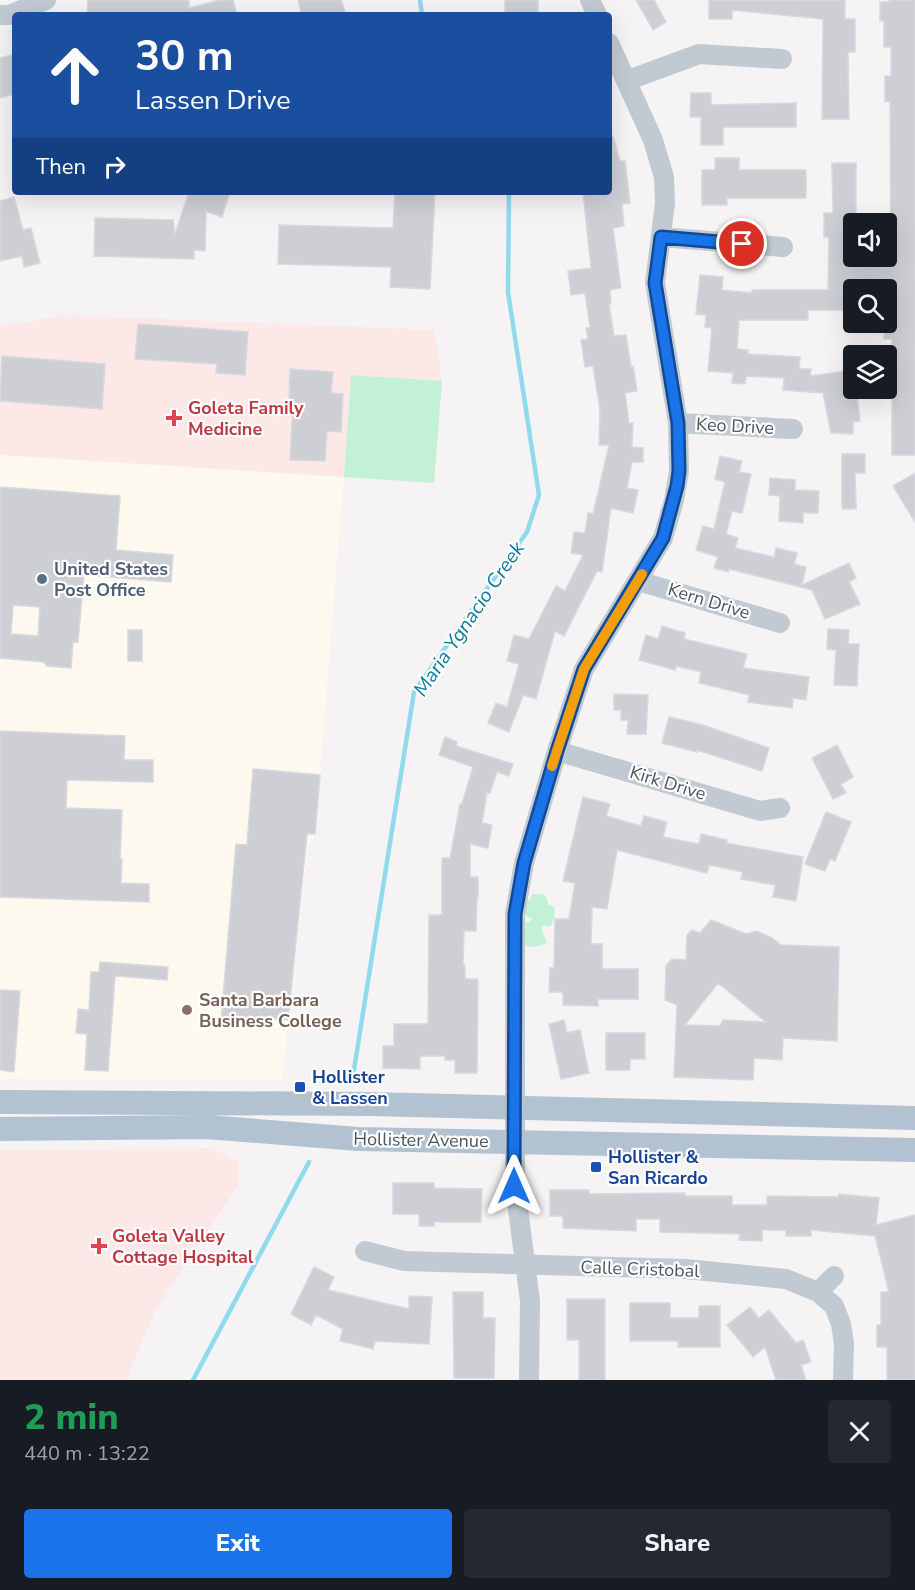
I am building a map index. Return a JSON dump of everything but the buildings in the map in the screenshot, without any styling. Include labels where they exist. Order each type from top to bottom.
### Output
[{"type":"main road","name":"Hollister Avenue","points":[[0,1102],[371,1104],[915,1118]]},
{"type":"main road","name":"Hollister Avenue","points":[[0,1130],[207,1127],[358,1139],[915,1150]]},
{"type":"street","points":[[16,12],[46,0]]},
{"type":"street","points":[[529,1380],[530,1301],[515,1196],[515,914],[524,863],[584,669],[663,538],[674,500],[679,471],[678,423],[655,283],[665,203],[664,177],[653,140],[612,50]]},
{"type":"street","points":[[626,81],[699,54],[782,59]]},
{"type":"street","points":[[661,237],[783,247]]},
{"type":"street","name":"Keo Drive","points":[[678,423],[793,429]]},
{"type":"street","name":"Kern Drive","points":[[638,581],[780,623]]},
{"type":"street","name":"Kirk Drive","points":[[557,751],[760,811],[780,808]]},
{"type":"street","name":"Calle Cristobal","points":[[365,1251],[404,1261],[685,1269],[786,1280],[818,1292],[834,1306],[841,1324],[844,1344],[843,1380]]},
{"type":"street","points":[[818,1292],[834,1276]]},
{"type":"shaded area","name":"Goleta Family Medicine","points":[[63,315],[434,330],[442,381],[351,375],[344,477],[0,455],[0,323],[20,324]]},
{"type":"shaded area","points":[[0,455],[344,477],[315,835],[307,851],[282,1080],[0,1079]]},
{"type":"shaded area","name":"Goleta Valley Cottage Hospital","points":[[212,1148],[239,1161],[239,1184],[156,1309],[126,1380],[0,1380],[0,1150]]},
{"type":"green space","points":[[351,375],[442,381],[434,483],[344,477]]},
{"type":"green space","points":[[532,894],[542,894],[547,898],[548,905],[554,907],[555,912],[551,925],[549,927],[543,925],[541,928],[547,943],[535,947],[524,946],[522,922],[530,922],[532,917],[529,918],[521,912],[526,899],[530,900]]},
{"type":"waterway","name":"Maria Ygnacio Creek","points":[[420,0],[422,12]]},
{"type":"waterway","name":"Maria Ygnacio Creek","points":[[352,1082],[414,692],[527,532],[539,495],[508,292],[509,195]]},
{"type":"waterway","name":"Maria Ygnacio Creek","points":[[193,1380],[309,1162]]},
{"type":"slow traffic","points":[[552,766],[584,669],[642,574]]},
{"type":"place","name":"Goleta Family Medicine","points":[[174,418]]},
{"type":"place","name":"United States Post Office","points":[[42,579]]},
{"type":"place","name":"Santa Barbara Business College","points":[[187,1010]]},
{"type":"place","name":"Hollister & Lassen","points":[[300,1087]]},
{"type":"place","name":"Hollister & San Ricardo","points":[[596,1167]]},
{"type":"place","name":"Goleta Valley Cottage Hospital","points":[[99,1246]]},
{"type":"route","points":[[514,1186],[515,914],[524,863],[584,669],[663,538],[677,486],[678,423],[655,283],[661,237],[742,244]]}]
